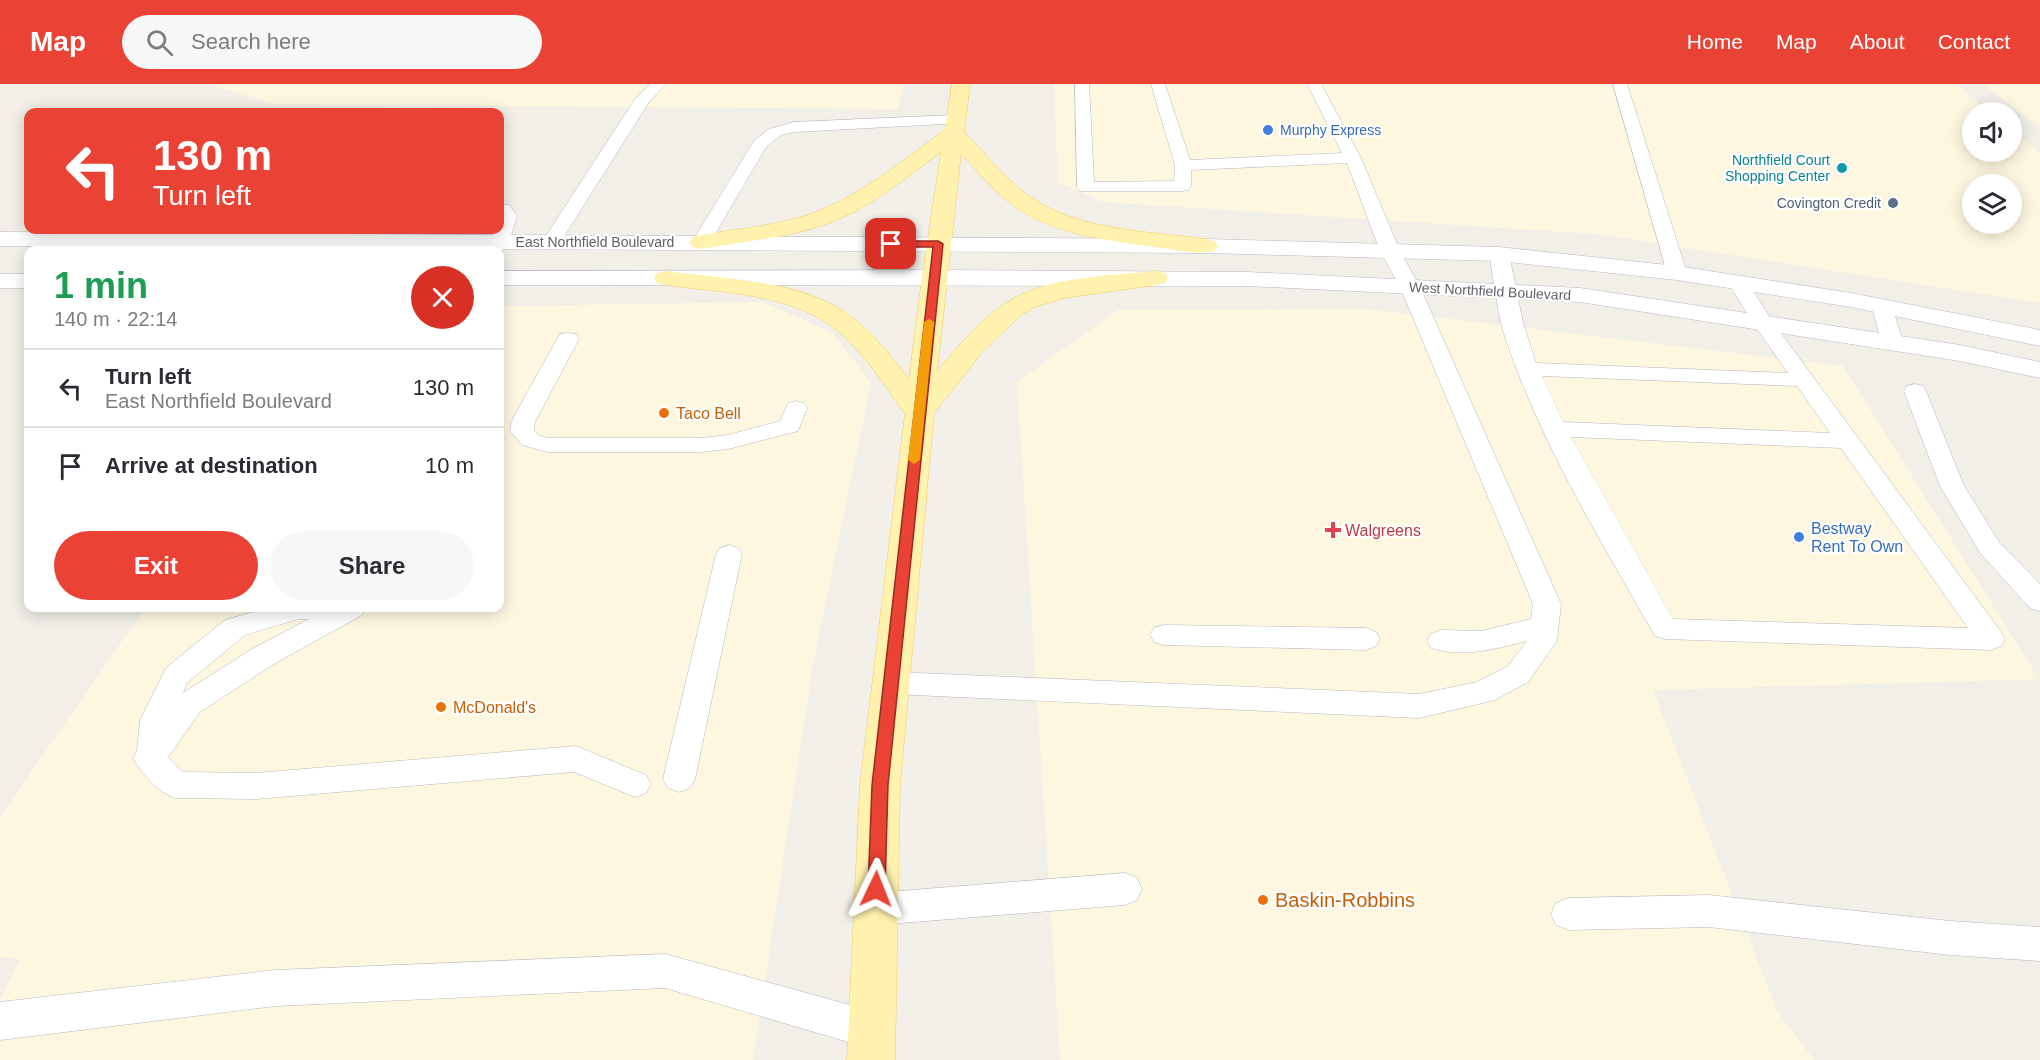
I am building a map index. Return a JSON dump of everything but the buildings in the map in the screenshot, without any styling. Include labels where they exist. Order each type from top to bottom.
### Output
[{"type":"main road","points":[[871,1045],[880,785],[936,260],[961,84]]},
{"type":"main road","points":[[700,242],[792,226],[832,214],[864,198],[955,127]]},
{"type":"main road","points":[[955,127],[999,181],[1020,200],[1042,214],[1074,226],[1206,246]]},
{"type":"main road","name":"East Northfield Boulevard","points":[[0,239],[202,235],[497,246],[551,242],[700,242],[936,260]]},
{"type":"main road","points":[[504,278],[666,278],[936,260],[1206,246],[1499,255],[1677,273],[1738,282],[1882,306],[2040,338]]},
{"type":"main road","name":"West Northfield Boulevard","points":[[936,260],[1156,278],[1247,279],[1580,295],[1960,353],[2040,370]]},
{"type":"main road","points":[[666,278],[772,294],[815,306],[844,324],[873,351],[919,413]]},
{"type":"main road","points":[[919,413],[981,337],[1014,309],[1043,297],[1079,287],[1156,278]]},
{"type":"main road","points":[[0,281],[24,280]]},
{"type":"lane","points":[[551,242],[643,99],[659,84]]},
{"type":"lane","points":[[1082,84],[1086,187],[1182,186],[1183,165],[1158,84]]},
{"type":"lane","points":[[891,683],[1419,706],[1484,692],[1518,674],[1543,641],[1547,604],[1410,287],[1390,251],[1353,158],[1314,84]]},
{"type":"lane","points":[[1620,84],[1677,273]]},
{"type":"lane","points":[[700,242],[760,144],[775,132],[794,127],[955,127]]},
{"type":"lane","points":[[1183,165],[1353,158]]},
{"type":"lane","points":[[504,211],[507,216],[504,225]]},
{"type":"lane","points":[[1499,255],[1517,342],[1528,369],[1556,429],[1665,629],[1991,639],[1805,381],[1738,282]]},
{"type":"lane","points":[[1882,306],[1892,342]]},
{"type":"lane","points":[[568,339],[523,422],[522,431],[530,440],[547,445],[679,445],[728,442],[790,426],[796,408]]},
{"type":"lane","points":[[1528,369],[1805,381]]},
{"type":"lane","points":[[1915,391],[1952,486],[1990,548],[2040,601]]},
{"type":"lane","points":[[1556,429],[1849,441]]},
{"type":"lane","points":[[679,779],[729,554]]},
{"type":"lane","points":[[344,612],[261,657],[189,704],[149,758],[175,785],[256,786],[576,759],[635,784]]},
{"type":"lane","points":[[1442,641],[1482,642],[1545,626]]},
{"type":"lane","points":[[1164,635],[1366,639]]},
{"type":"lane","points":[[876,909],[1125,889]]},
{"type":"lane","points":[[1569,914],[1709,911],[1950,938],[2040,944]]},
{"type":"lane","points":[[0,1021],[276,988],[665,971],[871,1045]]},
{"type":"shaded area","points":[[215,84],[905,84],[898,109],[274,104],[213,86]]},
{"type":"shaded area","points":[[1054,84],[1956,84],[1978,102],[1962,102],[1962,162],[2022,162],[2022,138],[2040,153],[2040,303],[1597,234],[1103,202],[1058,182]]},
{"type":"shaded area","points":[[1983,84],[2040,84],[2040,128],[2022,114],[2022,102],[2006,102]]},
{"type":"shaded area","points":[[763,302],[833,333],[871,383],[813,664],[753,1060],[0,1060],[0,1000],[20,959],[0,957],[0,817],[142,612],[504,612],[504,306]]},
{"type":"shaded area","points":[[1367,309],[1843,366],[2039,679],[1653,690],[1777,1011],[1814,1060],[1060,1060],[1017,382],[1118,310]]},
{"type":"slow traffic","points":[[914,460],[929,322]]},
{"type":"place","name":"Murphy Express","points":[[1268,130]]},
{"type":"place","name":"Northfield Court Shopping Center","points":[[1842,168]]},
{"type":"place","name":"Covington Credit","points":[[1893,203]]},
{"type":"place","name":"Taco Bell","points":[[664,413]]},
{"type":"place","name":"Walgreens","points":[[1333,530]]},
{"type":"place","name":"Bestway Rent To Own","points":[[1799,537]]},
{"type":"place","name":"McDonald's","points":[[441,707]]},
{"type":"place","name":"Baskin-Robbins","points":[[1263,900]]},
{"type":"route","points":[[876,889],[880,785],[938,244],[891,244]]}]
